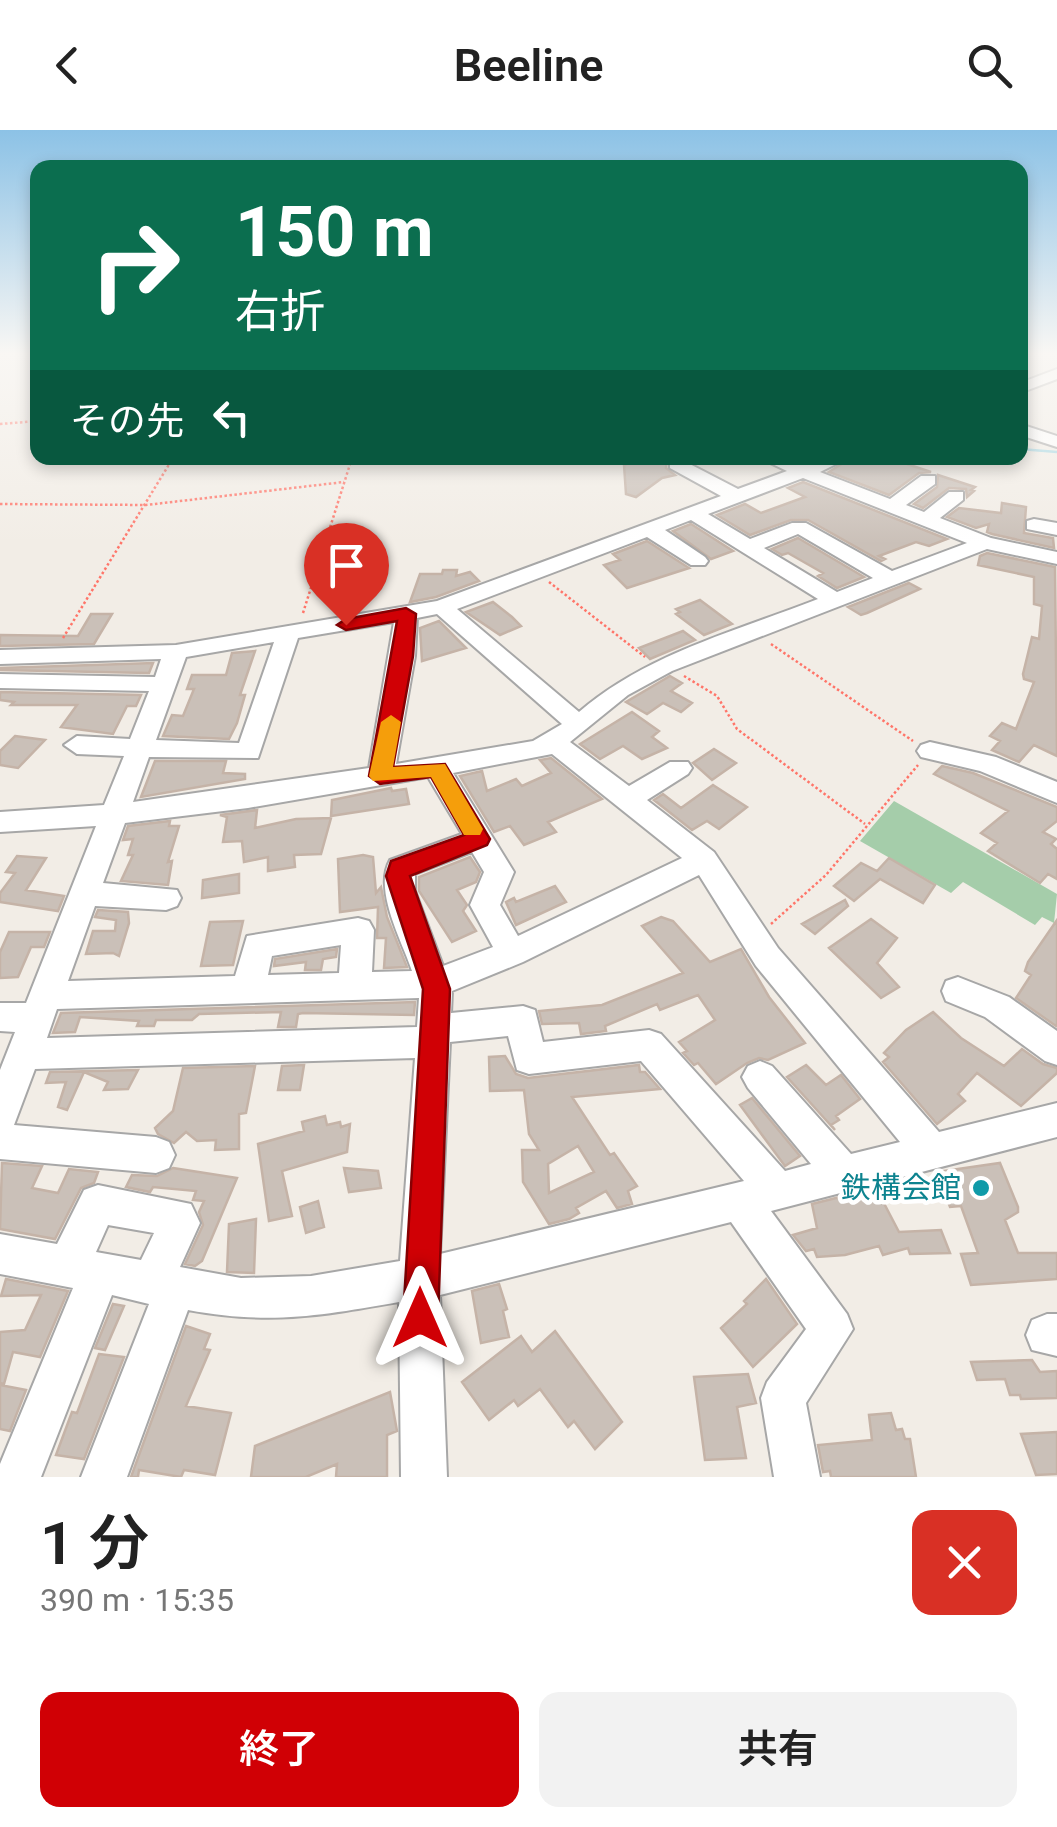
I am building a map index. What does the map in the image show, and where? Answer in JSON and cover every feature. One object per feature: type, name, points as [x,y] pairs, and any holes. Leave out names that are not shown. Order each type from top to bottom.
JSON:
[{"type":"street","points":[[1028,432],[1057,445]]},
{"type":"street","points":[[1028,446],[1057,445]]},
{"type":"street","points":[[678,465],[736,496]]},
{"type":"street","points":[[786,465],[869,489],[891,507],[986,542],[1057,558]]},
{"type":"street","points":[[2,665],[51,656],[176,652],[442,607],[820,465]]},
{"type":"street","points":[[891,507],[928,480]]},
{"type":"street","points":[[926,520],[956,496]]},
{"type":"street","points":[[692,512],[834,600]]},
{"type":"street","points":[[1034,526],[1057,529]]},
{"type":"street","points":[[748,547],[798,528],[888,578]]},
{"type":"street","points":[[648,529],[698,561]]},
{"type":"street","points":[[0,848],[8,822],[115,814],[513,756],[567,734],[619,690],[664,666],[986,542]]},
{"type":"street","points":[[442,607],[627,800],[704,860],[756,940],[931,1152]]},
{"type":"street","points":[[380,776],[400,671],[406,614]]},
{"type":"street","points":[[77,745],[249,752],[292,634]]},
{"type":"street","points":[[0,1116],[176,652]]},
{"type":"street","points":[[2,665],[27,684],[165,684]]},
{"type":"street","points":[[930,752],[987,762],[1057,793]]},
{"type":"street","points":[[627,800],[679,768]]},
{"type":"street","points":[[437,769],[499,872],[485,905],[512,953]]},
{"type":"street","points":[[424,1477],[420,1278],[434,984],[400,891],[400,868],[478,839]]},
{"type":"street","points":[[0,1018],[42,1006],[249,988],[434,984],[512,953],[704,860]]},
{"type":"street","points":[[86,894],[166,898]]},
{"type":"street","points":[[249,988],[258,944],[358,930],[354,984]]},
{"type":"street","points":[[958,991],[997,1007],[1057,1050]]},
{"type":"street","points":[[24,1054],[433,1035],[524,1020],[529,1059],[649,1045],[758,1196],[832,1329],[783,1398],[797,1477]]},
{"type":"street","points":[[760,1077],[844,1173]]},
{"type":"street","points":[[0,1254],[241,1299],[311,1297],[473,1268],[1057,1120]]},
{"type":"street","points":[[0,1141],[156,1154]]},
{"type":"street","points":[[18,1477],[83,1270],[98,1204],[177,1218],[180,1223],[104,1477]]},
{"type":"path","points":[[0,424],[30,422]]},
{"type":"path","points":[[51,656],[170,465]]},
{"type":"path","points":[[292,634],[350,465]]},
{"type":"path","points":[[0,504],[146,505],[344,482]]},
{"type":"path","points":[[536,572],[643,656],[713,692],[736,729],[867,826]]},
{"type":"path","points":[[753,632],[930,752],[826,876],[756,940]]},
{"type":"green space","points":[[894,801],[1057,894],[1054,923],[1042,917],[1035,925],[963,882],[951,893],[860,841]]},
{"type":"building","points":[[624,465],[666,465],[675,475],[662,478],[636,497],[626,494]]},
{"type":"building","points":[[840,465],[910,465],[931,472],[919,473],[889,495],[829,472]]},
{"type":"building","points":[[938,475],[975,487],[971,490],[974,491],[967,497],[966,489],[949,488],[923,508],[914,504],[937,487]]},
{"type":"building","points":[[803,482],[947,539],[929,546],[916,542],[879,556],[885,559],[881,561],[808,520],[791,520],[750,535],[717,515],[745,504],[761,513],[805,497],[788,488]]},
{"type":"building","points":[[1002,503],[1026,507],[1024,533],[1053,538],[1054,548],[992,534],[987,532],[989,524],[976,528],[947,517],[959,508],[1001,513]]},
{"type":"building","points":[[691,524],[733,551],[711,559],[673,531]]},
{"type":"building","points":[[798,538],[864,577],[837,588],[818,576],[823,573],[788,553],[782,555],[772,549]]},
{"type":"building","points":[[647,541],[689,568],[627,588],[604,565],[620,560],[613,554]]},
{"type":"building","points":[[987,553],[1055,567],[1057,756],[1034,745],[1019,762],[992,750],[1000,741],[990,736],[1002,723],[1016,729],[1034,682],[1024,679],[1023,674],[1032,637],[1039,639],[1042,606],[1034,604],[1034,577],[978,565],[980,556]]},
{"type":"building","points":[[443,570],[457,570],[456,576],[470,572],[479,581],[410,602],[420,574],[442,574]]},
{"type":"building","points":[[909,583],[920,589],[867,613],[861,615],[848,607]]},
{"type":"building","points":[[700,600],[732,624],[704,635],[676,614],[680,612],[676,609]]},
{"type":"building","points":[[493,602],[521,626],[500,635],[466,612]]},
{"type":"building","points":[[91,614],[112,614],[94,644],[0,646],[0,635],[78,636]]},
{"type":"building","points":[[439,621],[466,648],[422,661],[420,628]]},
{"type":"building","points":[[683,631],[695,640],[650,659],[639,648]]},
{"type":"building","points":[[255,651],[240,695],[245,695],[237,723],[229,739],[163,736],[172,715],[183,716],[194,689],[187,689],[192,675],[226,675],[232,653]]},
{"type":"building","points":[[153,663],[149,673],[0,670],[0,668]]},
{"type":"building","points":[[670,676],[682,683],[671,691],[692,703],[681,712],[663,703],[647,714],[626,702]]},
{"type":"building","points":[[0,692],[141,695],[136,706],[127,706],[113,734],[61,727],[77,705],[11,705],[14,702],[0,700]]},
{"type":"building","points":[[632,712],[659,731],[652,737],[667,748],[642,759],[623,746],[600,759],[580,744]]},
{"type":"building","points":[[15,736],[45,740],[18,768],[0,765],[0,751]]},
{"type":"building","points":[[714,749],[736,763],[712,780],[693,763]]},
{"type":"building","points":[[551,758],[602,799],[548,822],[556,832],[524,845],[510,826],[494,832],[460,776],[482,771],[487,791],[516,779],[522,786],[551,773],[540,760]]},
{"type":"building","points":[[155,761],[226,761],[223,773],[245,774],[245,779],[141,797]]},
{"type":"building","points":[[942,766],[973,773],[1057,807],[1057,821],[1043,832],[1056,839],[1051,844],[1057,849],[1057,879],[1048,874],[1040,883],[988,851],[997,843],[981,833],[1008,811],[934,774]]},
{"type":"building","points":[[713,785],[747,807],[719,829],[707,821],[692,830],[654,800],[663,794],[681,808]]},
{"type":"building","points":[[391,788],[406,789],[409,804],[331,816],[332,800]]},
{"type":"building","points":[[257,810],[255,828],[296,819],[331,818],[321,854],[294,855],[295,867],[268,871],[268,857],[244,862],[242,841],[223,842],[227,817],[220,815]]},
{"type":"building","points":[[170,821],[169,826],[179,826],[168,862],[172,861],[168,885],[121,881],[133,855],[128,855],[133,839],[123,840],[128,826]]},
{"type":"building","points":[[17,856],[46,858],[26,890],[64,896],[58,911],[0,902],[0,893],[15,873],[6,872]]},
{"type":"building","points":[[373,857],[376,893],[381,887],[387,917],[407,967],[384,968],[386,938],[377,938],[378,907],[340,912],[338,859]]},
{"type":"building","points":[[470,857],[480,872],[476,882],[457,890],[467,905],[463,911],[476,931],[452,942],[419,891],[419,877]]},
{"type":"building","points":[[889,858],[935,885],[923,903],[880,879],[854,901],[834,886],[861,863],[877,871]]},
{"type":"building","points":[[239,874],[239,893],[202,898],[203,880]]},
{"type":"building","points":[[555,886],[566,902],[516,925],[506,902],[514,898],[516,902]]},
{"type":"building","points":[[845,900],[848,906],[815,934],[802,924]]},
{"type":"building","points":[[98,910],[128,912],[129,923],[119,956],[86,954],[93,931],[115,931],[116,920],[95,917]]},
{"type":"building","points":[[661,917],[673,921],[710,962],[741,949],[769,997],[805,1043],[768,1060],[759,1058],[747,1063],[716,1084],[683,1053],[687,1051],[679,1042],[715,1020],[698,995],[660,1010],[657,1004],[605,1026],[606,1031],[581,1034],[579,1023],[542,1024],[539,1011],[602,1005],[683,973],[642,926]]},
{"type":"building","points":[[871,919],[897,938],[877,963],[899,987],[881,998],[829,948]]},
{"type":"building","points":[[1057,920],[1056,1026],[1016,998],[1031,975],[1025,971],[1028,962]]},
{"type":"building","points":[[243,921],[233,965],[201,966],[210,922]]},
{"type":"building","points":[[9,932],[50,932],[44,947],[31,947],[18,977],[0,978],[0,952]]},
{"type":"building","points":[[337,949],[336,957],[323,959],[321,970],[305,970],[306,962],[274,966],[275,959]]},
{"type":"building","points":[[415,1002],[414,1015],[303,1013],[298,1014],[296,1027],[278,1027],[281,1012],[199,1014],[192,1020],[156,1020],[154,1026],[137,1026],[139,1021],[80,1017],[75,1032],[53,1033],[61,1013]]},
{"type":"building","points":[[933,1012],[961,1038],[1004,1066],[1022,1049],[1043,1064],[1057,1068],[1057,1073],[1021,1106],[977,1073],[958,1094],[965,1101],[937,1124],[883,1062],[889,1057],[884,1053],[906,1030]]},
{"type":"building","points":[[505,1056],[516,1074],[528,1078],[639,1065],[640,1072],[645,1072],[660,1089],[572,1097],[610,1155],[614,1153],[637,1186],[628,1191],[632,1204],[617,1208],[606,1191],[576,1208],[579,1213],[569,1219],[549,1224],[523,1182],[522,1150],[539,1150],[529,1134],[524,1090],[490,1091],[489,1057]],"holes":[[[578,1146],[594,1172],[549,1193],[548,1164]]]},
{"type":"building","points":[[304,1065],[300,1090],[278,1090],[282,1066]]},
{"type":"building","points":[[806,1065],[826,1085],[841,1075],[860,1099],[836,1116],[839,1120],[831,1125],[835,1130],[787,1077]]},
{"type":"building","points":[[255,1066],[246,1113],[239,1114],[239,1149],[215,1150],[216,1140],[197,1141],[186,1132],[174,1143],[158,1134],[155,1128],[173,1111],[183,1068]]},
{"type":"building","points":[[138,1070],[128,1089],[104,1090],[108,1082],[84,1072],[67,1110],[58,1107],[66,1082],[46,1083],[50,1072]]},
{"type":"building","points":[[752,1098],[800,1156],[785,1166],[740,1105]]},
{"type":"building","points":[[325,1116],[327,1125],[350,1124],[347,1152],[282,1171],[292,1216],[269,1221],[258,1144],[304,1131],[302,1122]]},
{"type":"building","points":[[2,1163],[42,1166],[32,1188],[58,1193],[69,1169],[98,1172],[94,1183],[81,1188],[55,1239],[0,1229]]},
{"type":"building","points":[[1000,1163],[1018,1207],[1018,1212],[1005,1220],[1018,1253],[1057,1253],[1057,1279],[971,1285],[961,1254],[978,1253],[961,1206],[950,1207],[937,1172]]},
{"type":"building","points":[[173,1168],[237,1178],[202,1261],[195,1266],[185,1264],[203,1225],[199,1212],[204,1201],[193,1200],[196,1191],[153,1187],[150,1192],[126,1187],[132,1175],[157,1176]]},
{"type":"building","points":[[344,1168],[378,1171],[381,1188],[349,1192]]},
{"type":"building","points":[[876,1188],[899,1232],[941,1230],[950,1253],[910,1254],[908,1248],[883,1255],[879,1246],[817,1257],[814,1249],[806,1251],[793,1235],[817,1228],[812,1204]]},
{"type":"building","points":[[318,1201],[324,1227],[306,1233],[300,1207]]},
{"type":"building","points":[[256,1219],[254,1273],[227,1272],[229,1224]]},
{"type":"building","points":[[6,1279],[68,1291],[40,1357],[13,1352],[4,1384],[0,1383],[0,1332],[25,1330],[41,1295],[1,1296]]},
{"type":"building","points":[[766,1279],[797,1324],[753,1367],[721,1328]]},
{"type":"building","points":[[499,1284],[507,1309],[503,1311],[509,1337],[481,1343],[472,1291]]},
{"type":"building","points":[[113,1304],[124,1306],[105,1350],[95,1348]]},
{"type":"building","points":[[186,1326],[210,1334],[204,1349],[210,1350],[186,1406],[231,1413],[215,1475],[184,1470],[181,1477],[139,1470],[138,1477],[131,1477]]},
{"type":"building","points":[[555,1331],[622,1422],[595,1449],[574,1421],[568,1427],[540,1389],[518,1406],[514,1400],[489,1420],[462,1382],[521,1336],[532,1352]]},
{"type":"building","points":[[99,1354],[124,1357],[84,1459],[56,1455],[72,1412],[77,1413]]},
{"type":"building","points":[[1032,1360],[1040,1372],[1057,1371],[1057,1398],[1021,1399],[1020,1395],[1010,1395],[1005,1379],[977,1380],[971,1362]]},
{"type":"building","points":[[748,1374],[756,1403],[737,1407],[746,1458],[705,1460],[694,1377]]},
{"type":"building","points":[[0,1385],[26,1390],[10,1431],[0,1429]]},
{"type":"building","points":[[390,1392],[397,1431],[387,1435],[387,1477],[336,1477],[337,1464],[306,1477],[251,1477],[255,1446]]},
{"type":"building","points":[[891,1413],[896,1430],[902,1429],[905,1439],[910,1439],[916,1477],[831,1477],[830,1471],[823,1472],[818,1445],[872,1440],[869,1415]]},
{"type":"building","points":[[1057,1432],[1057,1474],[1036,1475],[1021,1434]]},
{"type":"waterway","points":[[1028,450],[1057,452]]},
{"type":"slow traffic","points":[[391,722],[380,776],[437,769],[472,829]]},
{"type":"place","name":"鉄構会館","points":[[981,1188]]},
{"type":"route","points":[[346,625],[406,614],[403,656],[380,776],[437,769],[478,839],[400,868],[398,876],[436,989],[420,1318]]}]
